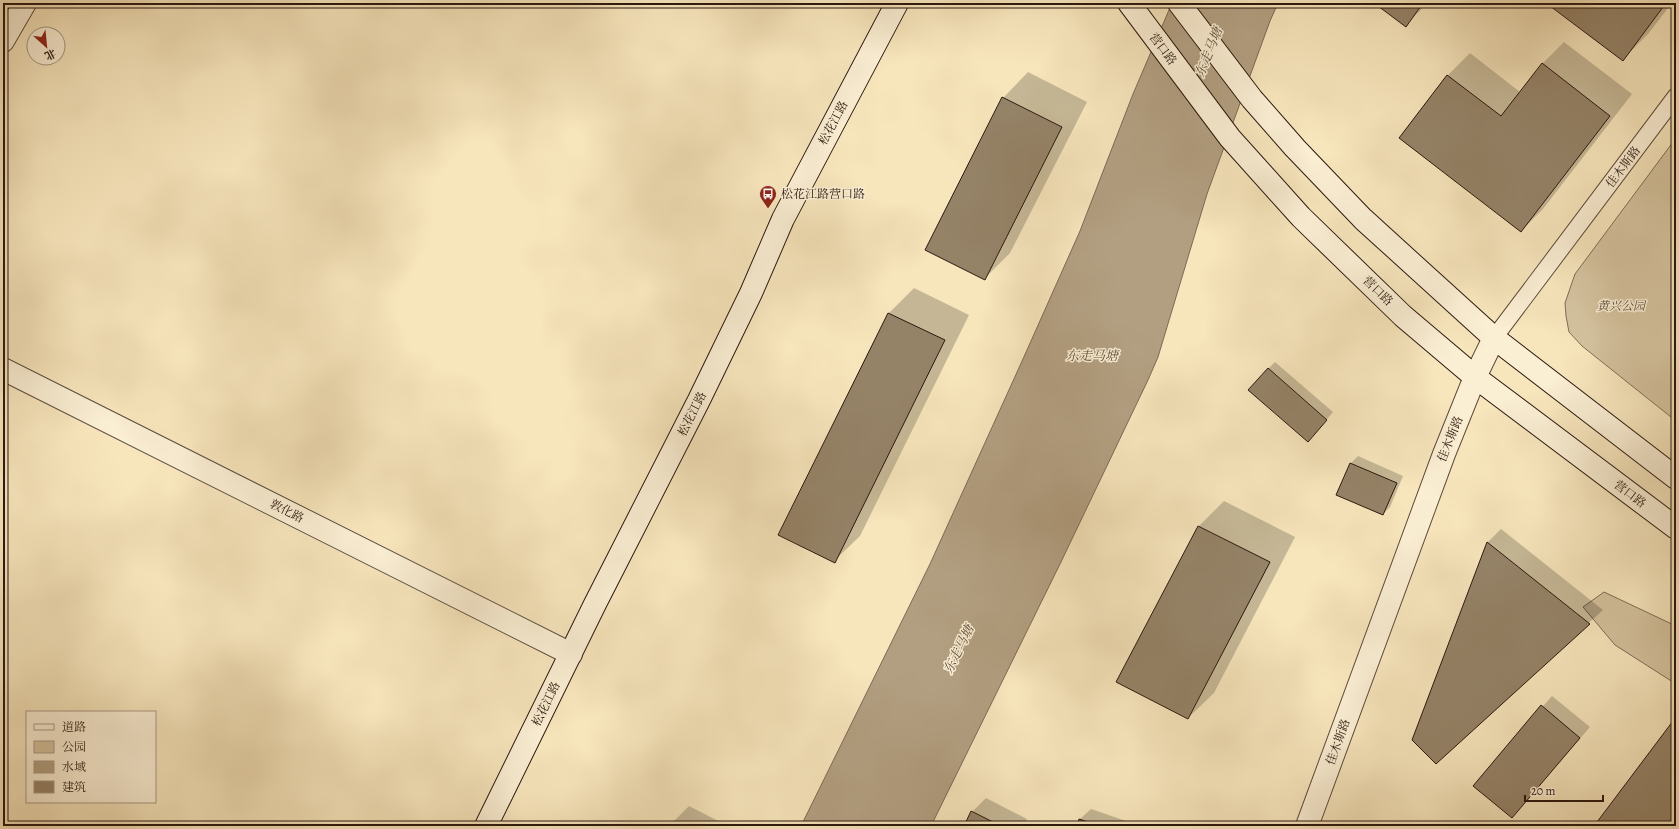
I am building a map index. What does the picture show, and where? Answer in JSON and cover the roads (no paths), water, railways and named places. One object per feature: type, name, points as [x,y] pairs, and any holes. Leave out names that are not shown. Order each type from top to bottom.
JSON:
[{"type":"main road","points":[[3,41],[25,3]]},
{"type":"main road","name":"松花江路","points":[[486,826],[570,654],[730,336],[751,293],[783,219],[897,3]]},
{"type":"main road","name":"营口路","points":[[1129,3],[1230,138],[1307,223],[1403,316],[1475,377],[1676,528]]},
{"type":"main road","points":[[1179,3],[1252,99],[1295,148],[1363,219],[1494,338],[1676,478]]},
{"type":"main road","name":"佳木斯路","points":[[1307,826],[1440,462],[1475,377],[1494,338]]},
{"type":"main road","name":"敦化路","points":[[3,368],[570,654]]},
{"type":"lane","name":"佳木斯路","points":[[1494,338],[1676,96]]},
{"type":"water","name":"东走马塘","points":[[1172,3],[1278,3],[1270,21],[1207,194],[1158,357],[1148,380],[1060,564],[931,826],[801,826],[930,564],[1023,359],[1080,231],[1133,94]]},
{"type":"place","name":"松花江路营口路","points":[[768,209]]},
{"type":"park label","name":"黄兴公园","points":[[1621,306]]}]
